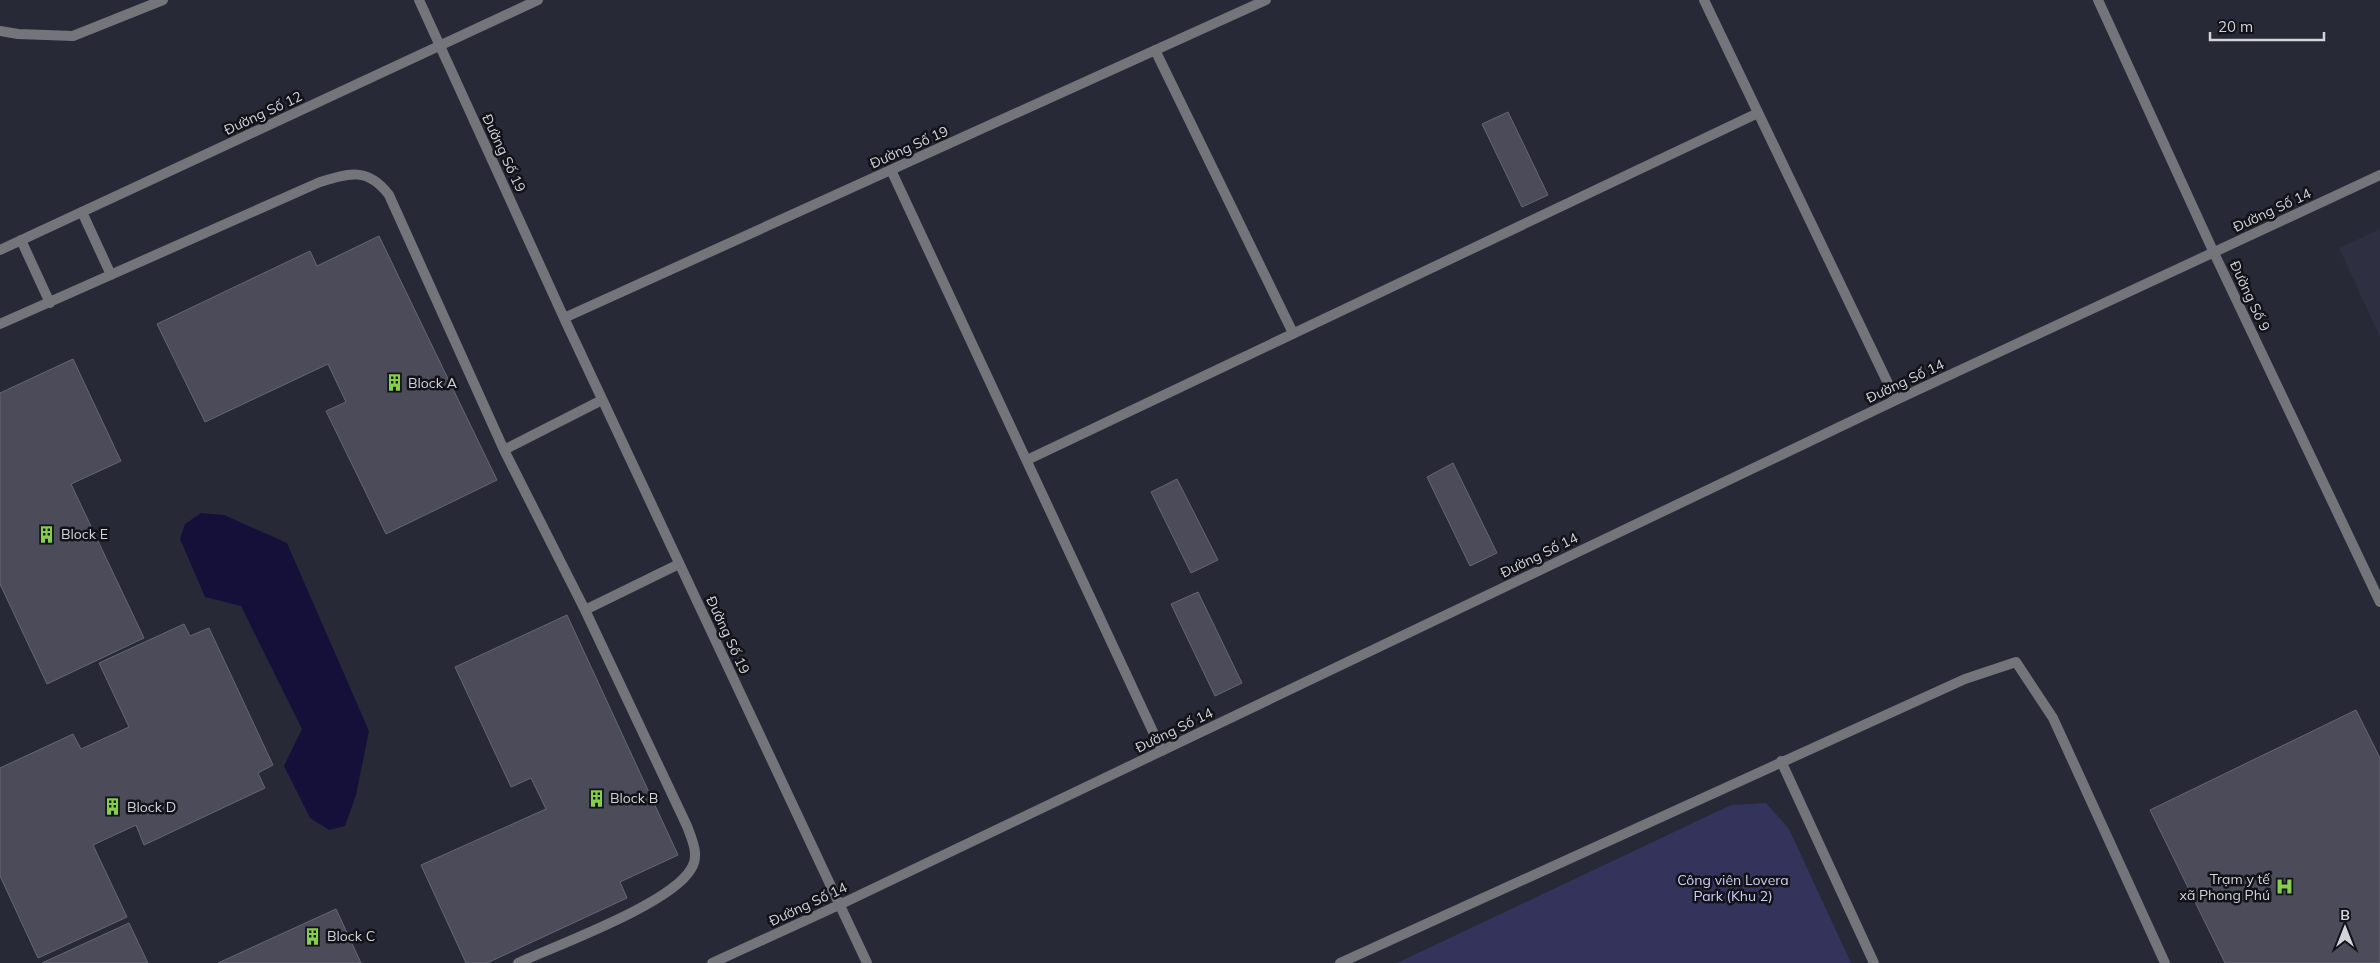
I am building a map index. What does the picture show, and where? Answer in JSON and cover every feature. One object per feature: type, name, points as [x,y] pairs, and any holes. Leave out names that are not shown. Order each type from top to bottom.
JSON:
[{"type":"street","points":[[0,31],[18,34],[73,36],[163,0]]},
{"type":"street","name":"Đường Số 19","points":[[419,0],[602,400],[867,963]]},
{"type":"street","name":"Đường Số 12","points":[[0,250],[538,0]]},
{"type":"street","name":"Đường Số 19","points":[[564,318],[1266,0]]},
{"type":"street","points":[[1704,0],[1896,400]]},
{"type":"street","name":"Đường Số 9","points":[[2098,0],[2214,253],[2380,602]]},
{"type":"street","points":[[1155,50],[1293,333]]},
{"type":"street","points":[[1027,460],[1758,113]]},
{"type":"street","points":[[891,170],[1162,750]]},
{"type":"street","points":[[0,324],[320,182],[344,174],[358,174],[374,179],[389,195],[504,450],[586,610],[686,826],[695,850],[692,869],[664,896],[518,963]]},
{"type":"street","name":"Đường Số 14","points":[[712,963],[1896,400],[2380,175]]},
{"type":"street","points":[[82,212],[111,275]]},
{"type":"street","points":[[21,240],[50,303]]},
{"type":"street","points":[[504,450],[602,400]]},
{"type":"street","points":[[586,610],[679,564]]},
{"type":"street","points":[[1340,963],[1965,679],[2016,662],[2053,718],[2165,963]]},
{"type":"street","points":[[1781,761],[1874,963]]},
{"type":"shaded area","points":[[2380,229],[2380,337],[2339,248]]},
{"type":"shaded area","points":[[201,513],[224,515],[287,543],[369,731],[356,795],[345,826],[329,830],[310,818],[284,766],[302,729],[241,606],[205,597],[180,539],[185,524]]},
{"type":"green space","name":"Công viên Lovera Park (Khu 2)","points":[[1766,803],[1789,829],[1851,963],[1397,963],[1731,805]]},
{"type":"building","points":[[1508,112],[1548,195],[1522,207],[1482,124]]},
{"type":"building","name":"Block A","points":[[379,236],[497,480],[386,534],[326,411],[346,402],[328,364],[205,422],[157,324],[310,251],[317,266]]},
{"type":"building","name":"Block E","points":[[73,359],[121,461],[71,484],[144,638],[47,684],[0,584],[0,393]]},
{"type":"building","points":[[1453,463],[1497,553],[1470,566],[1427,477]]},
{"type":"building","points":[[1177,479],[1218,560],[1191,573],[1151,492]]},
{"type":"building","points":[[1198,592],[1242,683],[1215,696],[1171,604]]},
{"type":"building","name":"Block B","points":[[567,615],[678,855],[620,882],[627,898],[487,963],[466,963],[421,865],[546,809],[531,778],[511,787],[455,667]]},
{"type":"building","name":"Block D","points":[[184,624],[190,636],[209,628],[273,765],[258,773],[265,788],[144,845],[136,825],[93,845],[127,917],[38,958],[0,876],[0,768],[73,734],[81,749],[129,727],[99,663]]},
{"type":"building","name":"Trạm y tế xã Phong Phú","points":[[2356,710],[2380,758],[2380,963],[2225,963],[2150,810]]},
{"type":"building","name":"Block C","points":[[336,909],[361,963],[218,963]]},
{"type":"building","points":[[129,923],[148,963],[42,963]]},
{"type":"place","name":"Block A","points":[[394,383]]},
{"type":"place","name":"Block E","points":[[47,534]]},
{"type":"place","name":"Block B","points":[[596,798]]},
{"type":"place","name":"Block D","points":[[113,807]]},
{"type":"place","name":"Trạm y tế xã Phong Phú","points":[[2284,887]]},
{"type":"place","name":"Block C","points":[[313,936]]}]
